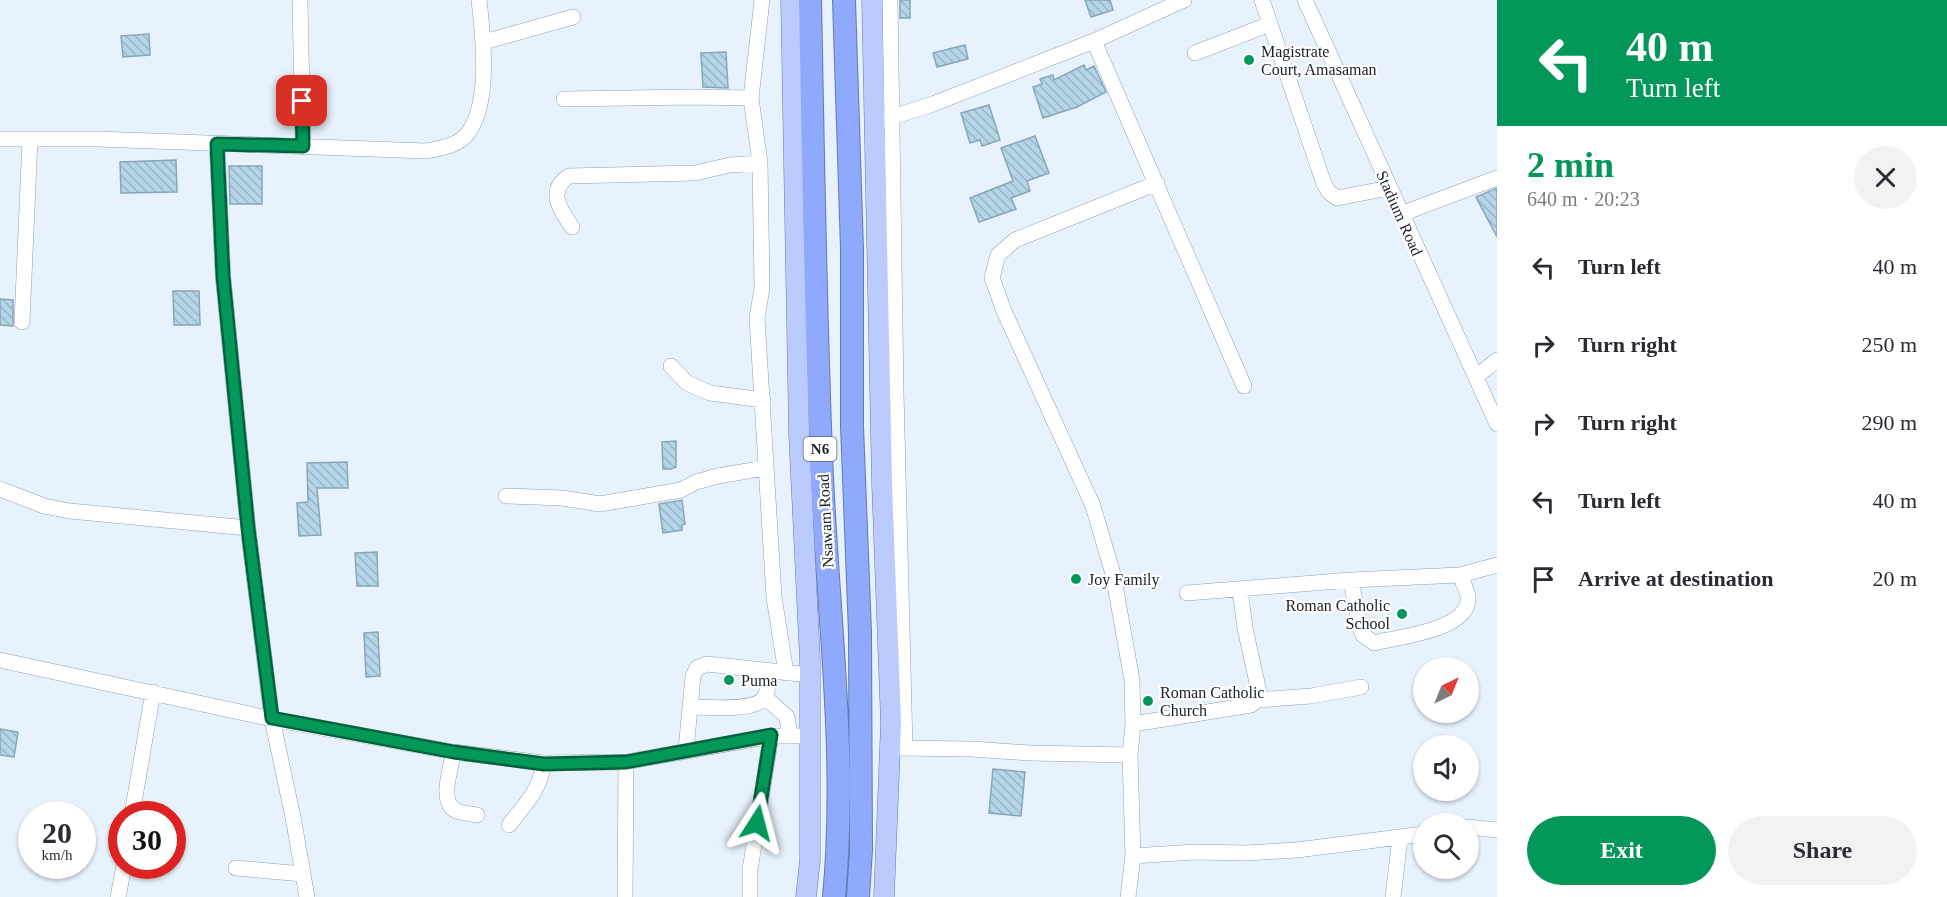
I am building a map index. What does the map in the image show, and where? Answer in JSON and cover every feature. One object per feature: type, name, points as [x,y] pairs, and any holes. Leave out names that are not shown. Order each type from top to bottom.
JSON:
[{"type":"highway","name":"Nsawam Road","points":[[810,0],[820,454],[835,694],[838,787],[838,855],[834,897]]},
{"type":"highway","name":"Nsawam Road","points":[[844,0],[852,249],[852,426],[860,633],[861,850],[858,897]]},
{"type":"main road","points":[[791,0],[799,434],[810,675],[810,860],[806,897]]},
{"type":"main road","points":[[872,0],[883,120],[882,484],[891,723],[898,748],[884,897]]},
{"type":"street","points":[[300,0],[303,146]]},
{"type":"street","points":[[0,139],[97,139],[426,151],[449,147],[467,134],[477,113],[483,81],[484,42],[479,0]]},
{"type":"street","points":[[762,0],[751,98],[760,162],[762,288],[757,318],[774,597],[786,672]]},
{"type":"street","points":[[890,0],[883,120],[933,104],[1094,41],[1184,0]]},
{"type":"street","points":[[1262,0],[1324,184],[1329,192],[1337,198],[1389,188]]},
{"type":"street","name":"Stadium Road","points":[[1305,0],[1497,424]]},
{"type":"street","points":[[484,42],[573,17]]},
{"type":"street","points":[[1195,53],[1270,24]]},
{"type":"street","points":[[1094,41],[1244,386]]},
{"type":"street","points":[[564,99],[751,98]]},
{"type":"street","points":[[22,322],[30,140]]},
{"type":"street","points":[[217,144],[223,276],[248,528],[272,718],[307,897]]},
{"type":"street","points":[[572,227],[558,205],[557,196],[564,180],[569,176],[695,173],[730,165],[760,162]]},
{"type":"street","points":[[1401,214],[1497,178]]},
{"type":"street","points":[[1128,897],[1133,856],[1130,755],[1133,724],[1132,680],[1113,574],[1093,506],[1004,311],[993,278],[998,255],[1015,240],[1157,183]]},
{"type":"street","points":[[1476,377],[1497,360]]},
{"type":"street","points":[[671,366],[687,383],[710,393],[763,400]]},
{"type":"street","points":[[506,496],[562,498],[600,504],[665,494],[718,476],[765,468]]},
{"type":"street","points":[[0,489],[44,506],[70,511],[248,528]]},
{"type":"street","points":[[1187,593],[1351,580],[1460,575],[1497,565]]},
{"type":"street","points":[[1351,580],[1360,628],[1363,634],[1374,643],[1445,626],[1458,619],[1466,609],[1468,598],[1460,575]]},
{"type":"street","points":[[1240,589],[1245,628],[1259,692],[1257,700]]},
{"type":"street","points":[[0,660],[272,718],[454,752],[544,764],[626,762],[771,735],[810,736]]},
{"type":"street","points":[[686,750],[693,676],[697,668],[707,664],[810,675]]},
{"type":"street","points":[[690,707],[750,706],[760,702],[765,697],[768,686],[768,671]]},
{"type":"street","points":[[1133,724],[1251,705],[1257,700],[1311,696],[1361,687]]},
{"type":"street","points":[[134,801],[153,692]]},
{"type":"street","points":[[765,697],[787,717],[790,735]]},
{"type":"street","points":[[750,897],[750,870],[771,735]]},
{"type":"street","points":[[898,748],[1130,755]]},
{"type":"street","points":[[454,752],[447,789],[448,800],[456,811],[477,815]]},
{"type":"street","points":[[625,897],[626,762]]},
{"type":"street","points":[[509,825],[537,790],[544,764]]},
{"type":"street","points":[[1479,828],[1497,830]]},
{"type":"street","points":[[1133,856],[1194,852],[1246,853],[1413,836]]},
{"type":"street","points":[[1393,897],[1400,838]]},
{"type":"street","points":[[236,868],[303,874]]},
{"type":"street","points":[[118,897],[121,879]]},
{"type":"building","points":[[900,0],[910,0],[910,18],[900,18]]},
{"type":"building","points":[[1085,0],[1110,0],[1113,10],[1091,17]]},
{"type":"building","points":[[149,34],[150,55],[123,57],[121,36]]},
{"type":"building","points":[[965,45],[968,59],[937,67],[933,53]]},
{"type":"building","points":[[726,52],[728,88],[703,87],[701,53]]},
{"type":"building","points":[[1084,65],[1086,70],[1094,66],[1106,92],[1077,107],[1043,118],[1033,87],[1042,84],[1040,79],[1053,75],[1054,80]]},
{"type":"building","points":[[989,105],[1000,140],[982,146],[980,140],[970,143],[961,113]]},
{"type":"building","points":[[1035,136],[1049,173],[1027,181],[1030,191],[1011,198],[1016,209],[979,222],[970,198],[1013,181],[1001,148]]},
{"type":"building","points":[[176,160],[177,192],[121,193],[120,162]]},
{"type":"building","points":[[229,166],[262,166],[262,204],[230,204]]},
{"type":"building","points":[[1497,188],[1497,237],[1476,197]]},
{"type":"building","points":[[173,291],[199,291],[200,325],[174,325]]},
{"type":"building","points":[[0,299],[13,300],[13,326],[0,325]]},
{"type":"building","points":[[676,441],[676,467],[663,469],[662,442]]},
{"type":"building","points":[[347,462],[348,488],[317,488],[321,535],[299,536],[297,503],[308,502],[307,463]]},
{"type":"building","points":[[682,500],[685,524],[682,525],[682,530],[663,533],[659,504]]},
{"type":"building","points":[[377,552],[378,586],[357,586],[355,553]]},
{"type":"building","points":[[378,632],[380,676],[366,677],[364,633]]},
{"type":"building","points":[[0,729],[18,732],[14,757],[0,755]]},
{"type":"building","points":[[993,769],[1025,772],[1021,816],[989,813]]},
{"type":"place","name":"Magistrate Court, Amasaman","points":[[1249,60]]},
{"type":"place","name":"Joy Family","points":[[1076,579]]},
{"type":"place","name":"Roman Catholic School","points":[[1402,614]]},
{"type":"place","name":"Puma","points":[[729,680]]},
{"type":"place","name":"Roman Catholic Church","points":[[1148,701]]},
{"type":"route","points":[[302,101],[303,146],[217,144],[223,276],[248,528],[272,718],[454,752],[544,764],[626,762],[771,735],[757,823]]}]
